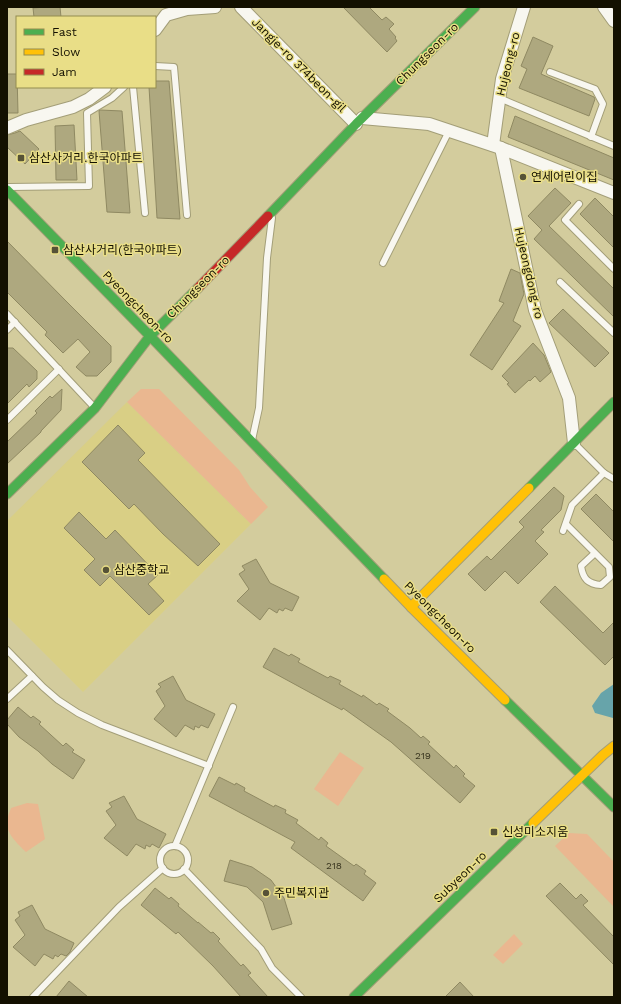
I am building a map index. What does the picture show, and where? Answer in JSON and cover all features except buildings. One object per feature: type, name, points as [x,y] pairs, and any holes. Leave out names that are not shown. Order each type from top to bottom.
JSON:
[{"type":"main road","name":"Chungseon-ro","points":[[7,494],[95,408],[150,336],[359,121],[475,7]]},
{"type":"main road","name":"Pyeongcheon-ro","points":[[7,190],[411,607],[614,807]]},
{"type":"main road","points":[[411,607],[614,402]]},
{"type":"main road","name":"Subyeon-ro","points":[[354,997],[582,775],[614,746]]},
{"type":"street","points":[[156,29],[166,15],[187,9],[215,7]]},
{"type":"street","name":"Jangje-ro 374beon-gil","points":[[241,7],[359,121]]},
{"type":"street","name":"Hujeong-ro","points":[[497,146],[499,98],[502,79],[524,7]]},
{"type":"street","points":[[604,7],[614,21]]},
{"type":"street","points":[[7,128],[26,120],[73,107],[89,100],[104,88]]},
{"type":"street","points":[[359,121],[429,124],[497,146],[614,193]]},
{"type":"street","name":"Hujeongdong-ro","points":[[497,146],[535,310],[569,398],[574,443]]},
{"type":"lane","points":[[156,66],[174,67],[187,214]]},
{"type":"lane","points":[[550,72],[595,89],[603,104],[591,137]]},
{"type":"lane","points":[[7,187],[89,186],[87,113],[112,98],[123,88]]},
{"type":"lane","points":[[134,88],[145,212]]},
{"type":"lane","points":[[499,98],[614,146]]},
{"type":"lane","points":[[383,263],[449,131]]},
{"type":"lane","points":[[579,204],[565,220],[614,269]]},
{"type":"lane","points":[[252,442],[259,408],[267,258],[273,210]]},
{"type":"lane","points":[[560,282],[614,333]]},
{"type":"lane","points":[[7,314],[95,408]]},
{"type":"lane","points":[[7,330],[15,322]]},
{"type":"lane","points":[[7,420],[59,369]]},
{"type":"lane","points":[[574,443],[604,474],[614,479]]},
{"type":"lane","points":[[563,531],[572,505],[604,474]]},
{"type":"lane","points":[[566,524],[595,553],[609,567],[610,577],[601,585],[592,584],[582,575],[581,566],[595,553]]},
{"type":"lane","points":[[7,650],[43,687],[58,700],[78,713],[102,725],[209,766]]},
{"type":"lane","points":[[7,699],[32,676]]},
{"type":"lane","points":[[175,846],[233,707]]},
{"type":"lane","points":[[175,846],[184,851],[187,862],[184,869],[177,874],[172,874],[168,873],[163,868],[160,857],[162,852],[175,846]]},
{"type":"lane","points":[[33,997],[119,907],[163,868]]},
{"type":"lane","points":[[184,869],[261,949],[272,968],[301,997]]},
{"type":"shaded area","points":[[141,389],[159,389],[239,470],[250,487],[268,507],[251,524],[127,402]]},
{"type":"shaded area","name":"삼산중학교","points":[[127,402],[251,524],[83,692],[7,616],[7,521]]},
{"type":"shaded area","points":[[340,752],[364,768],[338,806],[314,789]]},
{"type":"shaded area","points":[[27,803],[38,804],[45,839],[26,852],[10,834],[7,826],[7,818],[11,808]]},
{"type":"shaded area","points":[[569,833],[587,834],[614,862],[614,907],[555,846]]},
{"type":"shaded area","points":[[514,934],[523,944],[503,964],[493,955]]},
{"type":"water","points":[[614,684],[614,717],[595,713],[592,706],[601,693]]},
{"type":"traffic: fast","points":[[268,216],[356,124],[475,7]]},
{"type":"traffic: fast","points":[[7,190],[384,579]]},
{"type":"traffic: fast","points":[[7,494],[95,408],[150,336],[198,288]]},
{"type":"traffic: fast","points":[[529,488],[614,402]]},
{"type":"traffic: fast","points":[[505,700],[614,807]]},
{"type":"traffic: fast","points":[[354,997],[533,823]]},
{"type":"traffic: slow","points":[[411,607],[529,488]]},
{"type":"traffic: slow","points":[[384,579],[505,700]]},
{"type":"traffic: slow","points":[[533,823],[614,746]]},
{"type":"traffic: jam","points":[[198,288],[268,216]]},
{"type":"place","name":"삼산사거리.한국아파트","points":[[21,158]]},
{"type":"place","name":"연세어린이집","points":[[523,177]]},
{"type":"place","name":"삼산사거리(한국아파트)","points":[[55,250]]},
{"type":"place","name":"삼산중학교","points":[[106,570]]},
{"type":"place","name":"신성미소지움","points":[[494,832]]},
{"type":"place","name":"주민복지관","points":[[266,893]]}]
